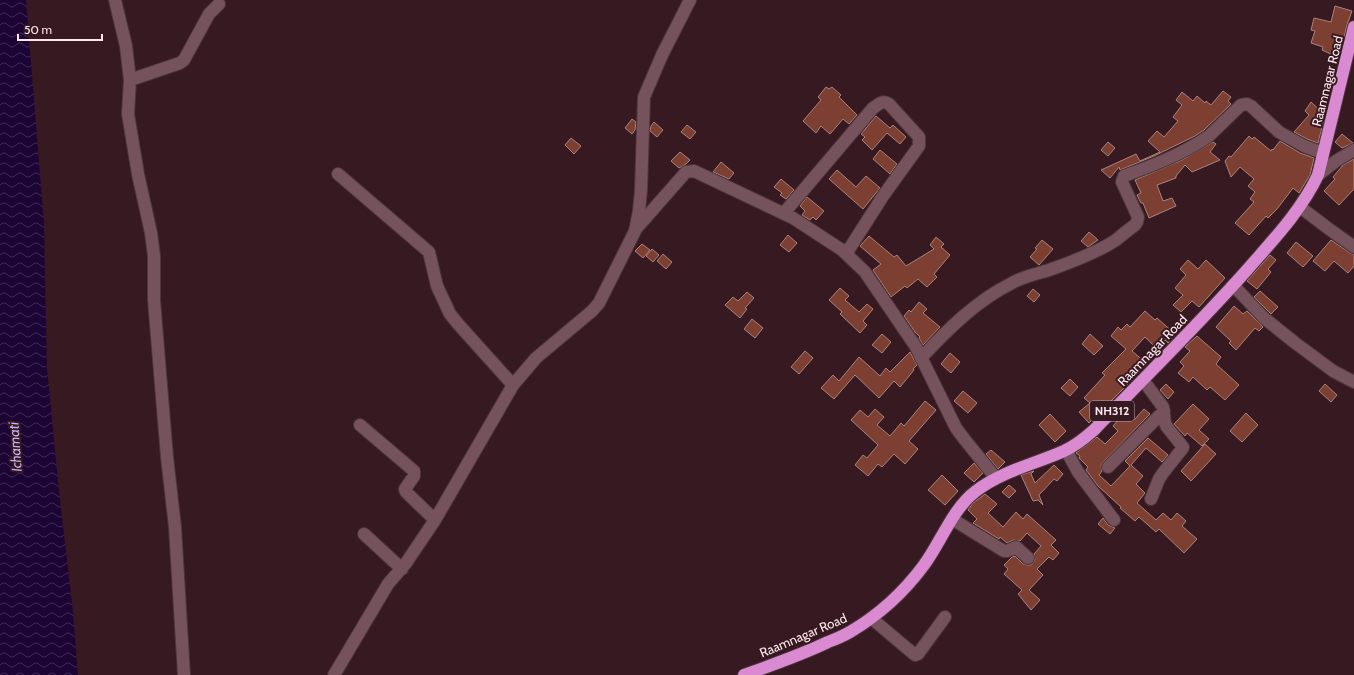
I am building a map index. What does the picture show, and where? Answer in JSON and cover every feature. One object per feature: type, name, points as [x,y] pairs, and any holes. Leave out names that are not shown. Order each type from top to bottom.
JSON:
[{"type":"highway","name":"Raamnagar Road","points":[[744,675],[793,658],[850,632],[890,603],[907,586],[923,566],[936,548],[952,519],[975,491],[996,478],[1066,450],[1081,441],[1094,430],[1143,380],[1233,285],[1300,207],[1310,192],[1318,175],[1354,27]]},
{"type":"street","points":[[115,0],[126,46],[130,80],[128,114],[154,256],[154,300],[167,456],[175,527],[184,675]]},
{"type":"street","points":[[635,231],[641,190],[644,97],[662,55],[690,0]]},
{"type":"street","points":[[130,80],[180,63],[184,60],[209,14],[219,4]]},
{"type":"street","points":[[784,213],[873,108],[880,102],[889,104],[920,137],[919,146],[883,196],[846,254]]},
{"type":"street","points":[[921,358],[950,327],[984,300],[1028,275],[1049,270],[1086,256],[1115,240],[1135,225],[1138,217],[1122,182],[1124,176],[1176,156],[1204,140],[1241,105],[1247,104],[1251,106],[1279,132],[1304,146],[1323,153]]},
{"type":"street","points":[[1318,175],[1336,161],[1354,150]]},
{"type":"street","points":[[334,675],[388,584],[402,569],[435,520],[513,385],[536,358],[592,311],[599,303],[635,231],[686,172],[694,171],[793,218],[846,254],[865,272],[878,288],[916,347],[956,428],[996,478]]},
{"type":"street","points":[[338,174],[429,252],[437,286],[450,314],[513,385]]},
{"type":"street","points":[[1300,207],[1329,230],[1354,247]]},
{"type":"street","points":[[1233,285],[1264,318],[1333,371],[1354,382]]},
{"type":"street","points":[[1143,380],[1161,404],[1164,411],[1165,425],[1183,448],[1159,479],[1151,499]]},
{"type":"street","points":[[1108,467],[1164,411]]},
{"type":"street","points":[[360,425],[414,471],[414,476],[405,489],[406,492],[435,520]]},
{"type":"street","points":[[1066,450],[1078,472],[1114,520]]},
{"type":"street","points":[[952,519],[1004,551],[1016,547],[1028,558]]},
{"type":"street","points":[[364,534],[402,569]]},
{"type":"street","points":[[870,618],[915,655],[918,654],[945,617]]},
{"type":"water","name":"Ichamati","points":[[0,0],[26,0],[44,224],[47,368],[73,612],[78,675],[0,675]]},
{"type":"building","points":[[1335,6],[1352,11],[1339,58],[1322,50],[1323,47],[1311,43],[1315,31],[1311,30],[1314,18],[1331,22]]},
{"type":"building","points":[[826,87],[829,89],[832,87],[841,95],[839,97],[857,115],[849,124],[843,119],[830,134],[821,126],[816,133],[803,121],[821,100],[818,97]]},
{"type":"building","points":[[1223,91],[1231,97],[1228,101],[1231,104],[1204,130],[1195,136],[1154,156],[1120,170],[1119,167],[1110,178],[1101,170],[1136,154],[1140,161],[1160,152],[1148,141],[1157,131],[1164,137],[1178,121],[1173,117],[1182,105],[1176,100],[1182,92],[1193,101],[1197,96],[1205,103],[1206,101],[1211,105]]},
{"type":"building","points":[[1311,102],[1325,115],[1318,143],[1294,132],[1309,115],[1305,111]]},
{"type":"building","points":[[876,116],[890,128],[893,125],[906,137],[900,144],[887,133],[872,150],[862,140],[865,137],[861,134]]},
{"type":"building","points":[[632,119],[636,122],[635,130],[632,134],[625,128]]},
{"type":"building","points":[[654,122],[663,130],[657,137],[650,131]]},
{"type":"building","points":[[687,125],[696,132],[690,139],[681,132]]},
{"type":"building","points":[[1342,134],[1353,143],[1342,148],[1335,142]]},
{"type":"building","points":[[1249,136],[1252,139],[1254,137],[1271,151],[1280,141],[1300,153],[1314,158],[1310,175],[1299,193],[1293,188],[1277,209],[1268,218],[1266,216],[1249,235],[1235,223],[1254,202],[1250,199],[1255,192],[1248,186],[1254,179],[1240,167],[1231,177],[1225,161],[1229,156],[1231,157]]},
{"type":"building","points":[[571,138],[581,146],[574,154],[565,145]]},
{"type":"building","points":[[1108,142],[1115,148],[1108,156],[1101,150]]},
{"type":"building","points":[[1213,142],[1216,144],[1210,152],[1220,160],[1192,172],[1185,165],[1176,178],[1157,185],[1163,201],[1172,198],[1176,206],[1149,218],[1143,203],[1141,203],[1137,195],[1141,193],[1135,180],[1182,160]]},
{"type":"building","points":[[880,150],[897,164],[890,174],[873,159]]},
{"type":"building","points":[[680,152],[690,160],[679,168],[671,161]]},
{"type":"building","points":[[1354,159],[1354,189],[1339,205],[1324,191],[1335,179],[1333,177],[1343,165]]},
{"type":"building","points":[[721,162],[734,173],[729,179],[713,172]]},
{"type":"building","points":[[837,170],[856,187],[866,176],[880,188],[863,209],[829,179]]},
{"type":"building","points":[[781,179],[794,190],[786,199],[780,195],[782,193],[774,187]]},
{"type":"building","points":[[807,197],[824,211],[816,220],[813,217],[810,220],[802,215],[805,211],[800,206]]},
{"type":"building","points":[[1089,232],[1098,240],[1088,247],[1081,241]]},
{"type":"building","points":[[788,235],[797,243],[789,252],[780,245]]},
{"type":"building","points":[[869,236],[894,257],[897,255],[906,266],[934,249],[930,245],[936,237],[944,244],[941,247],[950,255],[934,274],[937,277],[927,287],[918,279],[907,288],[905,286],[891,297],[873,270],[881,264],[860,246]]},
{"type":"building","points":[[1042,240],[1053,249],[1039,265],[1030,257]]},
{"type":"building","points":[[1331,240],[1350,253],[1354,254],[1354,266],[1348,273],[1334,261],[1325,271],[1313,261]]},
{"type":"building","points":[[1296,242],[1313,256],[1303,267],[1287,253]]},
{"type":"building","points":[[642,244],[650,250],[643,258],[635,251]]},
{"type":"building","points":[[652,249],[659,255],[653,262],[646,256]]},
{"type":"building","points":[[663,254],[672,262],[666,269],[657,261]]},
{"type":"building","points":[[1270,255],[1276,260],[1268,269],[1271,272],[1257,289],[1247,281]]},
{"type":"building","points":[[1188,260],[1198,269],[1206,260],[1225,278],[1199,307],[1192,301],[1181,312],[1173,305],[1183,295],[1175,288],[1186,275],[1180,269]]},
{"type":"building","points":[[840,288],[849,296],[845,300],[859,312],[867,304],[873,309],[863,321],[867,325],[860,333],[840,314],[842,312],[829,300]]},
{"type":"building","points":[[1033,289],[1040,295],[1034,302],[1027,296]]},
{"type":"building","points":[[1260,291],[1278,307],[1271,314],[1254,297]]},
{"type":"building","points":[[747,292],[754,298],[745,308],[747,309],[740,318],[725,305],[733,297],[738,301]]},
{"type":"building","points":[[919,302],[927,309],[923,313],[940,327],[923,345],[919,338],[920,337],[904,316],[909,310],[911,312]]},
{"type":"building","points":[[1234,306],[1243,314],[1247,311],[1263,327],[1259,331],[1255,328],[1236,350],[1229,343],[1231,341],[1216,327]]},
{"type":"building","points":[[1145,311],[1155,320],[1157,318],[1175,334],[1168,343],[1165,340],[1157,349],[1145,337],[1132,351],[1146,363],[1129,383],[1089,423],[1079,412],[1090,403],[1084,398],[1105,375],[1102,373],[1126,349],[1111,336],[1118,327],[1121,330],[1127,324],[1130,327]]},
{"type":"building","points":[[752,319],[763,328],[755,338],[744,329]]},
{"type":"building","points":[[882,334],[891,342],[882,353],[872,345]]},
{"type":"building","points":[[1090,334],[1103,346],[1094,355],[1082,344]]},
{"type":"building","points":[[1197,336],[1221,357],[1216,364],[1239,385],[1225,400],[1210,387],[1207,390],[1193,377],[1189,382],[1178,373],[1184,366],[1180,362],[1190,351],[1185,347]]},
{"type":"building","points":[[805,351],[813,358],[799,374],[791,367]]},
{"type":"building","points":[[910,352],[917,365],[913,369],[914,370],[900,387],[894,381],[879,398],[855,375],[834,399],[821,388],[833,375],[839,381],[859,357],[880,376],[886,368],[890,372]]},
{"type":"building","points":[[950,353],[960,362],[951,373],[941,364]]},
{"type":"building","points":[[1070,379],[1078,387],[1070,396],[1061,388]]},
{"type":"building","points":[[1166,384],[1174,392],[1168,399],[1160,390]]},
{"type":"building","points":[[1325,384],[1337,395],[1331,402],[1319,391]]},
{"type":"building","points":[[963,391],[977,403],[968,413],[954,401]]},
{"type":"building","points":[[925,401],[936,410],[909,441],[918,449],[905,464],[894,454],[882,467],[878,464],[868,476],[855,465],[863,455],[867,458],[878,445],[851,420],[860,410],[868,417],[875,409],[884,417],[877,425],[890,436],[901,423],[904,426]]},
{"type":"building","points":[[1193,404],[1209,419],[1199,430],[1209,439],[1202,446],[1187,433],[1185,436],[1174,424]]},
{"type":"building","points":[[1144,409],[1150,414],[1103,462],[1101,465],[1102,471],[1099,475],[1111,486],[1130,466],[1125,461],[1148,438],[1168,455],[1162,462],[1146,448],[1131,465],[1143,476],[1136,484],[1145,493],[1137,503],[1156,520],[1163,513],[1171,520],[1177,513],[1186,521],[1182,526],[1197,539],[1184,553],[1159,529],[1156,532],[1139,517],[1135,521],[1120,508],[1121,507],[1098,486],[1086,470],[1088,467],[1076,453],[1097,437],[1105,444],[1118,431],[1113,426],[1119,419],[1117,417],[1123,411],[1134,420]]},
{"type":"building","points":[[1246,413],[1258,425],[1242,442],[1230,431]]},
{"type":"building","points":[[1050,414],[1066,431],[1055,442],[1039,425]]},
{"type":"building","points":[[1205,444],[1216,454],[1191,481],[1181,471]]},
{"type":"building","points":[[991,450],[1005,462],[998,469],[986,454]]},
{"type":"building","points":[[974,463],[983,473],[974,482],[964,473]]},
{"type":"building","points":[[1054,465],[1063,474],[1057,481],[1054,479],[1039,495],[1043,505],[1038,500],[1033,501],[1021,475],[1034,471],[1031,474],[1035,483]]},
{"type":"building","points":[[942,475],[958,491],[945,505],[928,490]]},
{"type":"building","points":[[1009,485],[1016,491],[1009,498],[1002,492]]},
{"type":"building","points":[[985,494],[997,504],[988,513],[1003,527],[1016,512],[1023,519],[1027,514],[1056,540],[1051,545],[1059,553],[1053,560],[1049,557],[1037,569],[1043,575],[1029,590],[1040,600],[1031,610],[1018,594],[1022,590],[1004,574],[1008,569],[1004,565],[1015,556],[1023,564],[1031,565],[1035,560],[1034,554],[1041,546],[1027,533],[1020,541],[1013,540],[1007,543],[1000,537],[999,539],[973,523],[977,519],[968,510],[973,503]]},
{"type":"building","points":[[1103,518],[1108,525],[1115,528],[1110,534],[1098,524]]}]
